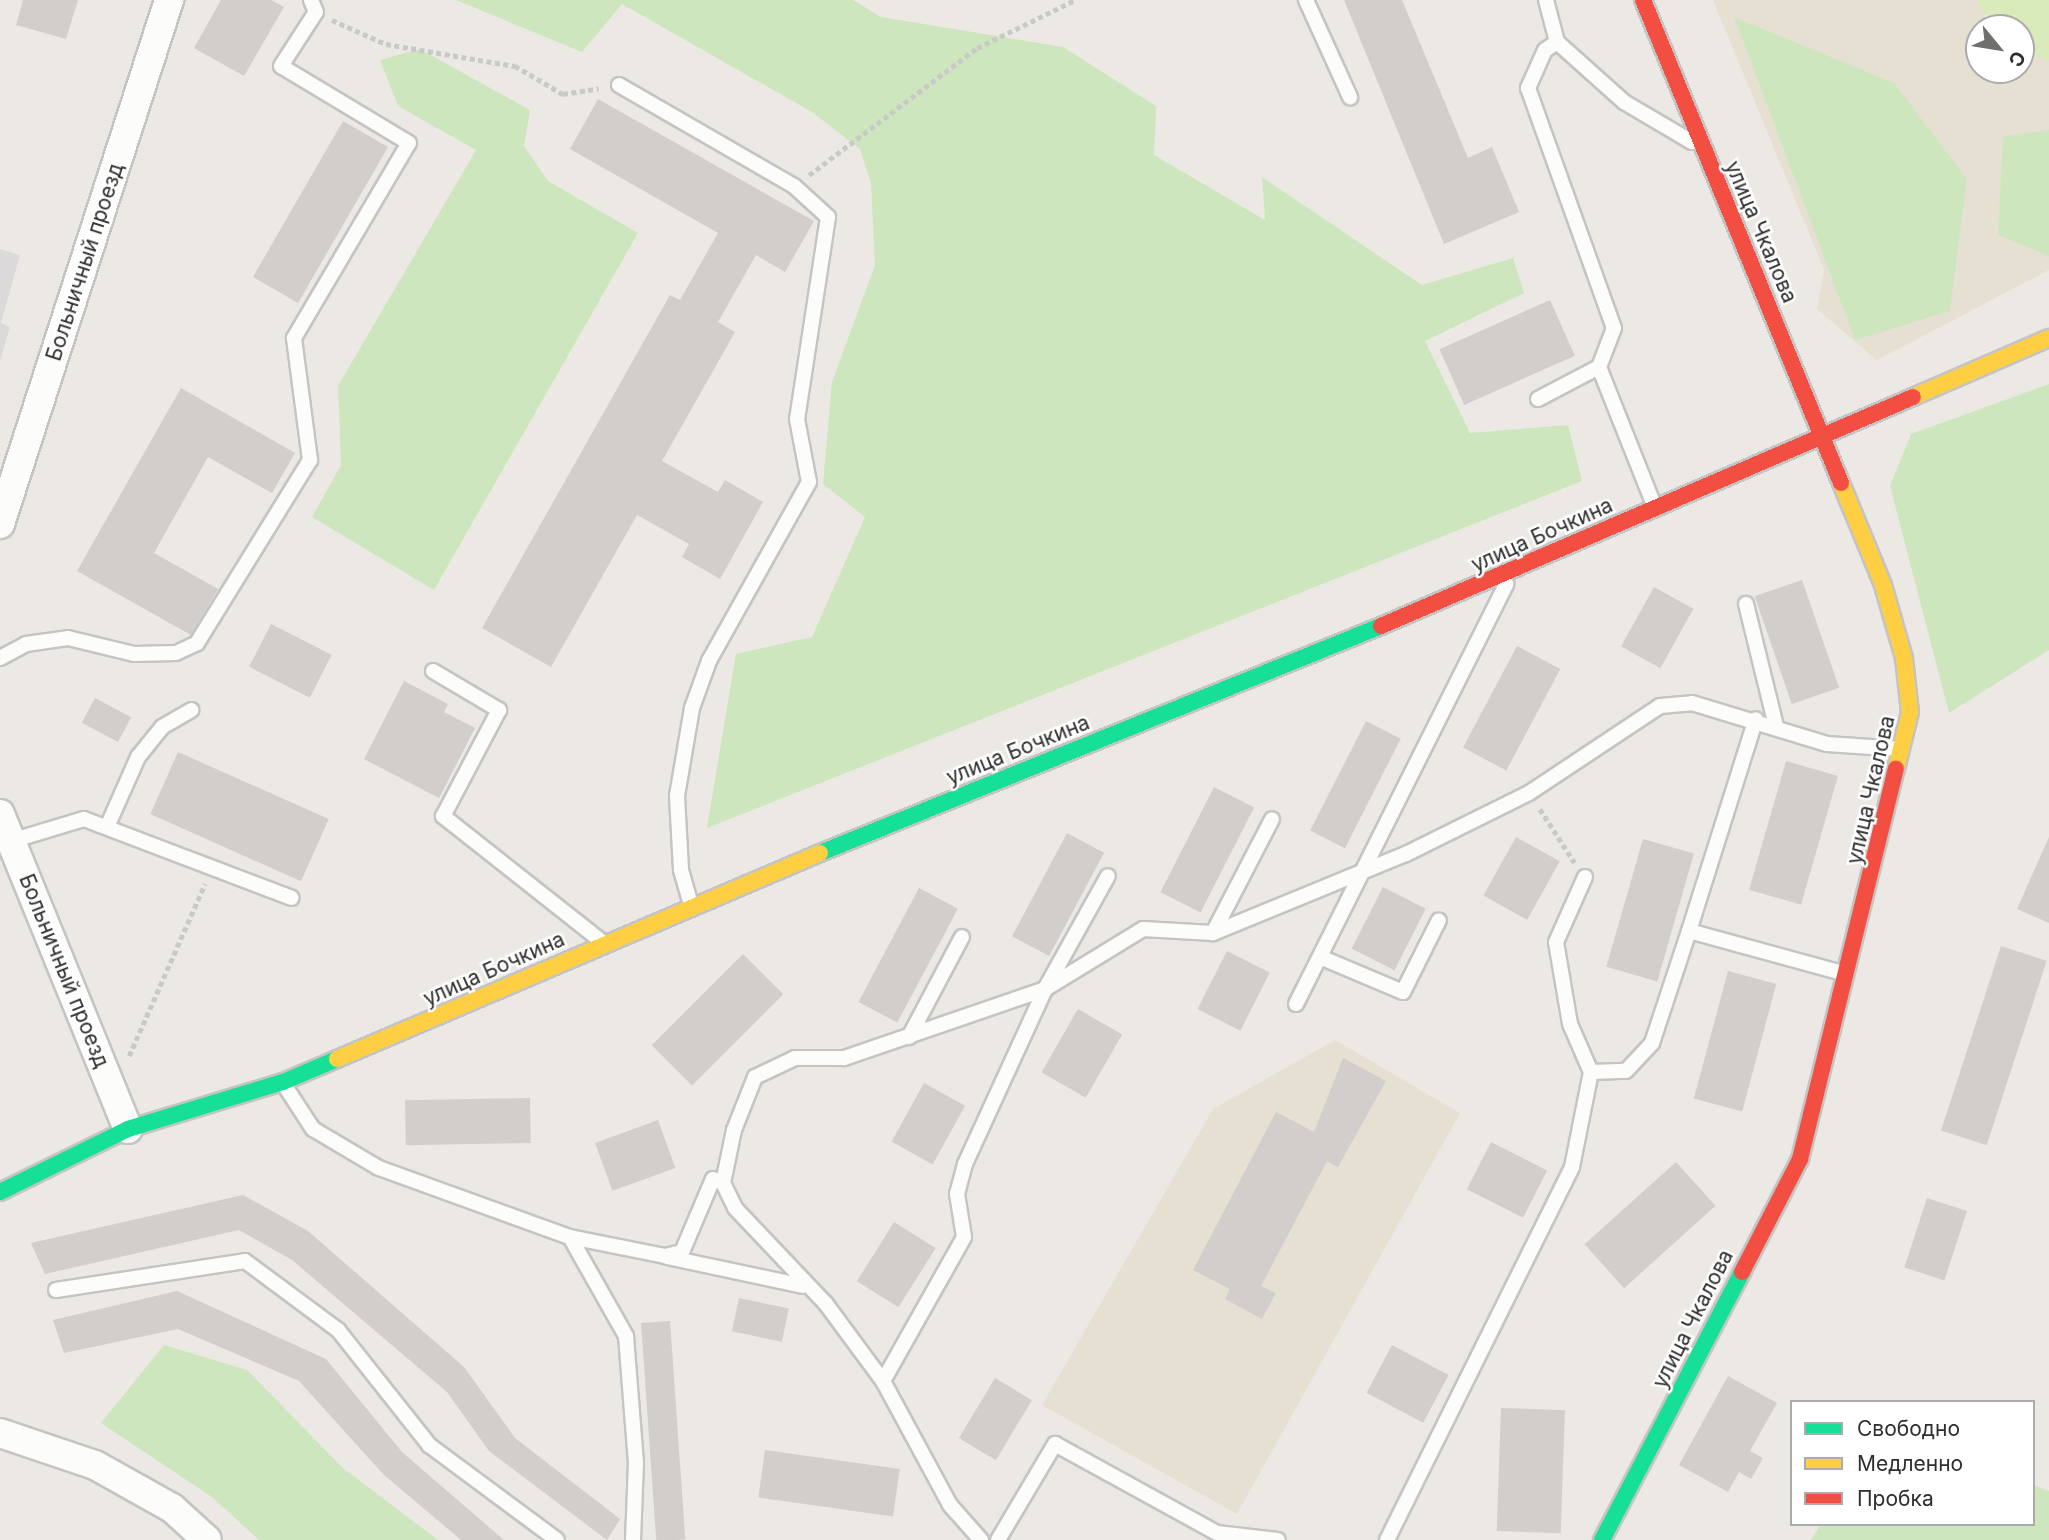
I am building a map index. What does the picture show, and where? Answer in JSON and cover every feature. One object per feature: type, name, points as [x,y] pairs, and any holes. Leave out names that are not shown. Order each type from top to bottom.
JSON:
[{"type":"main road","name":"улица Чкалова","points":[[1602,1540],[1800,1159],[1906,749],[1910,712],[1905,658],[1883,585],[1643,0]]},
{"type":"main road","name":"улица Бочкина","points":[[0,1192],[128,1129],[283,1082],[691,905],[1511,573],[1822,433],[2049,338]]},
{"type":"street","name":"Больничный проезд","points":[[0,524],[169,0]]},
{"type":"street","name":"Больничный проезд","points":[[0,814],[128,1129]]},
{"type":"street","points":[[0,1433],[96,1465],[172,1508],[207,1540]]},
{"type":"lane","points":[[1306,0],[1350,97]]},
{"type":"lane","points":[[1546,0],[1557,42],[1624,102],[1703,148]]},
{"type":"lane","points":[[0,659],[26,644],[68,638],[134,654],[176,653],[197,643],[310,460],[294,338],[409,143],[281,66],[313,6]]},
{"type":"lane","points":[[1538,399],[1599,367],[1614,328],[1528,88],[1545,50],[1557,42]]},
{"type":"lane","points":[[619,85],[794,186],[828,217],[797,419],[808,482],[709,661],[692,708],[677,796],[681,870],[691,905]]},
{"type":"lane","points":[[1599,367],[1655,508]]},
{"type":"lane","points":[[1296,1004],[1360,870],[1511,573]]},
{"type":"lane","points":[[1746,604],[1776,726]]},
{"type":"lane","points":[[433,671],[499,710],[443,816],[603,943]]},
{"type":"lane","points":[[981,1540],[950,1505],[883,1381],[826,1304],[803,1286],[735,1208],[723,1183],[734,1130],[755,1077],[796,1058],[844,1058],[1045,989],[1143,929],[1213,933],[1529,793],[1660,706],[1692,703],[1756,719],[1827,744],[1906,749]]},
{"type":"lane","points":[[107,827],[138,757],[162,727],[191,710]]},
{"type":"lane","points":[[1591,1072],[1626,1071],[1652,1043],[1756,719]]},
{"type":"lane","points":[[11,841],[63,821],[84,819],[292,898]]},
{"type":"lane","points":[[1213,933],[1272,819]]},
{"type":"lane","points":[[883,1381],[964,1237],[957,1194],[965,1164],[1045,989],[1108,876]]},
{"type":"lane","points":[[1387,1540],[1572,1167],[1591,1072],[1570,1024],[1556,942],[1585,877]]},
{"type":"lane","points":[[1320,957],[1403,992],[1439,920]]},
{"type":"lane","points":[[1689,931],[1848,974]]},
{"type":"lane","points":[[909,1037],[962,937]]},
{"type":"lane","points":[[283,1082],[313,1129],[379,1168],[570,1237],[803,1286]]},
{"type":"lane","points":[[665,1256],[682,1252],[713,1179],[723,1183]]},
{"type":"lane","points":[[570,1237],[626,1336],[636,1462],[633,1540]]},
{"type":"lane","points":[[56,1290],[245,1262],[338,1329],[429,1445],[557,1540]]},
{"type":"lane","points":[[998,1540],[1055,1444],[1217,1533],[1278,1540]]},
{"type":"path","points":[[794,186],[977,48],[1075,0]]},
{"type":"path","points":[[313,6],[386,44],[515,66],[563,94],[619,85]]},
{"type":"path","points":[[1529,793],[1585,877]]},
{"type":"path","points":[[113,1093],[212,868]]},
{"type":"shaded area","points":[[1713,0],[2049,0],[2049,270],[1877,360],[1817,309],[1824,270]]},
{"type":"shaded area","points":[[0,249],[20,255],[1,323],[10,327],[0,361]]},
{"type":"shaded area","points":[[1335,1040],[1460,1113],[1237,1514],[1042,1405],[1213,1109]]},
{"type":"green space","points":[[456,0],[853,0],[881,17],[1063,47],[1156,106],[1154,155],[1265,220],[1262,177],[1422,285],[1513,258],[1524,293],[1425,341],[1470,433],[1568,425],[1582,481],[707,828],[736,654],[812,637],[865,517],[823,484],[832,382],[875,265],[871,183],[860,149],[812,112],[622,4],[582,52]]},
{"type":"green space","points":[[1977,0],[2049,0],[2049,60],[2035,56],[2035,14],[1985,14]]},
{"type":"green space","points":[[1734,17],[1894,83],[1967,179],[1950,311],[1855,340]]},
{"type":"green space","points":[[420,49],[530,110],[524,146],[548,181],[638,233],[434,590],[312,517],[341,465],[338,386],[476,150],[398,106],[380,60]]},
{"type":"green space","points":[[2049,130],[2049,256],[1998,235],[2003,136]]},
{"type":"green space","points":[[2049,384],[2049,650],[1949,713],[1890,486],[1911,434]]},
{"type":"green space","points":[[164,1345],[247,1370],[343,1468],[438,1540],[259,1540],[212,1497],[101,1423]]},
{"type":"green space","points":[[2035,1486],[2049,1491],[2049,1540],[1811,1540],[1820,1526],[2035,1526]]},
{"type":"building","points":[[23,0],[78,0],[66,39],[16,25]]},
{"type":"building","points":[[221,0],[271,0],[284,7],[244,76],[194,48]]},
{"type":"building","points":[[1344,0],[1402,0],[1468,158],[1492,147],[1519,212],[1444,244]]},
{"type":"building","points":[[598,99],[814,221],[785,272],[756,255],[718,322],[735,332],[662,461],[718,492],[725,480],[763,502],[720,579],[682,557],[689,544],[637,515],[551,667],[482,628],[670,295],[680,300],[718,233],[570,149]]},
{"type":"building","points":[[343,121],[388,147],[298,303],[253,277]]},
{"type":"building","points":[[1550,300],[1575,356],[1464,405],[1439,349]]},
{"type":"building","points":[[181,388],[295,453],[272,493],[208,457],[154,553],[218,589],[191,635],[77,571]]},
{"type":"building","points":[[1802,580],[1839,688],[1792,704],[1755,596]]},
{"type":"building","points":[[1654,587],[1693,609],[1660,668],[1621,646]]},
{"type":"building","points":[[271,624],[332,655],[310,698],[249,667]]},
{"type":"building","points":[[1517,646],[1560,669],[1506,771],[1463,748]]},
{"type":"building","points":[[404,681],[448,704],[444,712],[475,728],[439,798],[364,759]]},
{"type":"building","points":[[95,698],[131,717],[118,742],[82,723]]},
{"type":"building","points":[[1366,721],[1401,739],[1345,848],[1310,831]]},
{"type":"building","points":[[178,752],[329,819],[301,881],[150,814]]},
{"type":"building","points":[[1786,761],[1838,776],[1801,905],[1749,890]]},
{"type":"building","points":[[1214,787],[1254,807],[1201,913],[1160,892]]},
{"type":"building","points":[[1067,833],[1104,853],[1049,956],[1012,936]]},
{"type":"building","points":[[1516,837],[1560,861],[1527,920],[1484,896]]},
{"type":"building","points":[[2049,837],[2049,923],[2017,909]]},
{"type":"building","points":[[1643,839],[1694,854],[1657,981],[1606,967]]},
{"type":"building","points":[[1383,887],[1426,909],[1394,970],[1352,948]]},
{"type":"building","points":[[919,888],[958,909],[897,1023],[858,1002]]},
{"type":"building","points":[[2001,946],[2047,961],[1987,1145],[1941,1131]]},
{"type":"building","points":[[1227,951],[1270,973],[1240,1031],[1197,1009]]},
{"type":"building","points":[[743,954],[783,994],[692,1086],[652,1045]]},
{"type":"building","points":[[1728,971],[1776,984],[1742,1111],[1694,1099]]},
{"type":"building","points":[[1078,1009],[1122,1034],[1086,1098],[1042,1072]]},
{"type":"building","points":[[1343,1058],[1386,1081],[1338,1167],[1327,1161],[1261,1286],[1276,1293],[1262,1319],[1225,1299],[1230,1289],[1193,1270],[1276,1112],[1314,1132]]},
{"type":"building","points":[[924,1083],[965,1106],[933,1164],[892,1142]]},
{"type":"building","points":[[530,1098],[531,1143],[406,1145],[405,1100]]},
{"type":"building","points":[[658,1120],[675,1168],[612,1191],[595,1143]]},
{"type":"building","points":[[1491,1142],[1547,1171],[1523,1218],[1467,1189]]},
{"type":"building","points":[[1676,1162],[1715,1206],[1624,1288],[1585,1244]]},
{"type":"building","points":[[243,1195],[308,1231],[464,1367],[515,1438],[620,1519],[607,1540],[489,1451],[447,1392],[292,1260],[239,1230],[45,1274],[31,1243]]},
{"type":"building","points":[[1927,1198],[1967,1211],[1944,1280],[1904,1267]]},
{"type":"building","points":[[894,1222],[936,1248],[898,1307],[857,1281]]},
{"type":"building","points":[[177,1291],[326,1359],[402,1452],[504,1540],[461,1540],[383,1474],[299,1381],[178,1329],[64,1353],[53,1320]]},
{"type":"building","points":[[739,1298],[789,1309],[782,1342],[732,1331]]},
{"type":"building","points":[[670,1321],[685,1539],[656,1540],[641,1323]]},
{"type":"building","points":[[1392,1345],[1449,1375],[1423,1423],[1367,1393]]},
{"type":"building","points":[[1728,1376],[1777,1403],[1750,1451],[1763,1458],[1751,1479],[1739,1472],[1728,1492],[1679,1465]]},
{"type":"building","points":[[995,1378],[1032,1400],[996,1460],[959,1438]]},
{"type":"building","points":[[1501,1408],[1565,1410],[1561,1533],[1497,1531]]},
{"type":"building","points":[[765,1450],[900,1469],[893,1516],[758,1498]]},
{"type":"traffic: fast","points":[[820,853],[1381,626]]},
{"type":"traffic: fast","points":[[0,1192],[128,1129],[283,1082],[337,1059]]},
{"type":"traffic: fast","points":[[1602,1540],[1742,1272]]},
{"type":"traffic: slow","points":[[1913,397],[2049,338]]},
{"type":"traffic: slow","points":[[1841,483],[1883,585],[1904,658],[1910,712],[1896,769]]},
{"type":"traffic: slow","points":[[337,1059],[820,853]]},
{"type":"traffic: jam","points":[[1643,0],[1841,483]]},
{"type":"traffic: jam","points":[[1381,626],[1913,397]]},
{"type":"traffic: jam","points":[[1742,1272],[1800,1159],[1896,769]]}]
